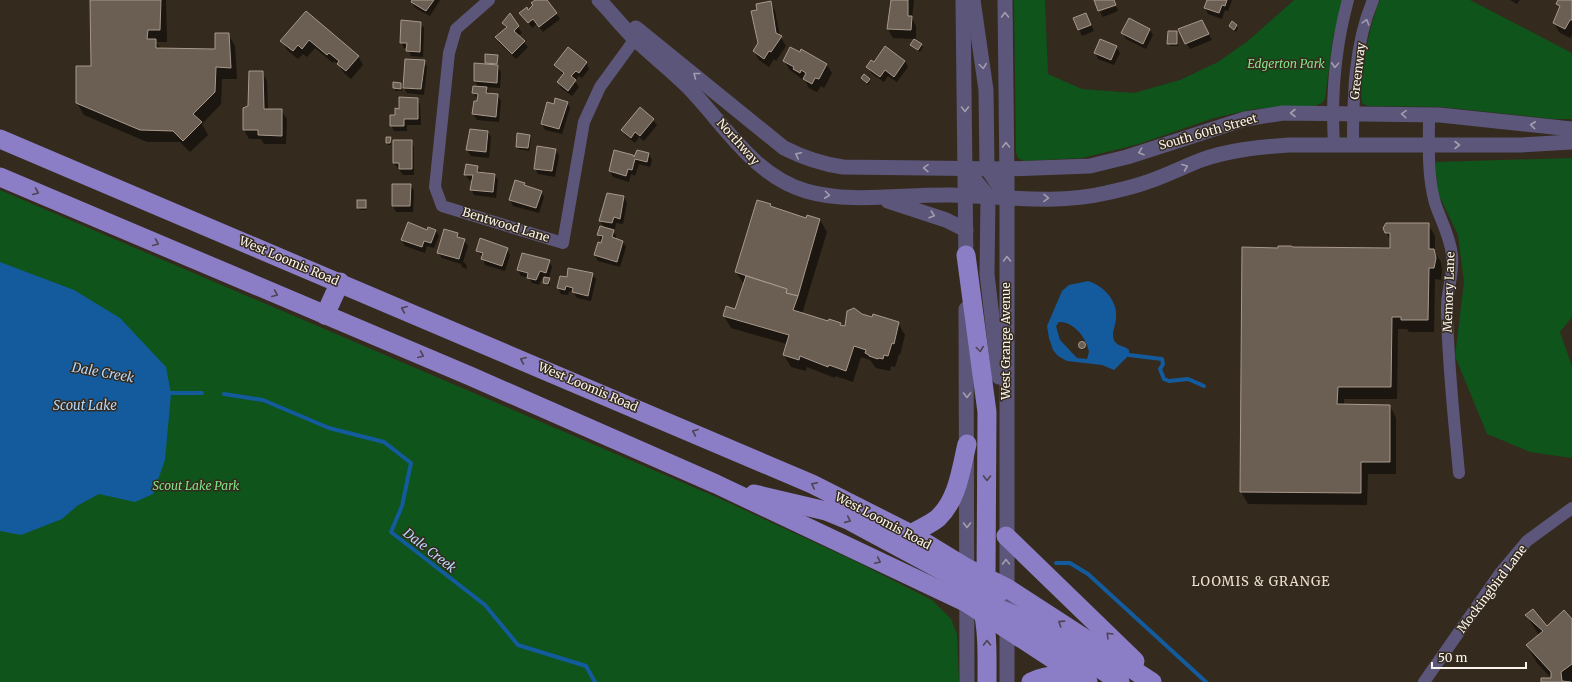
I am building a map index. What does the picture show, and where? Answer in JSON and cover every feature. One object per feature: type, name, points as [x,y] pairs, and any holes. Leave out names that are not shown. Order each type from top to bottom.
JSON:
[{"type":"main road","name":"West Loomis Road","points":[[0,138],[812,484],[911,534],[1087,681]]},
{"type":"main road","name":"West Loomis Road","points":[[0,177],[325,315],[716,484],[986,597],[1152,682]]},
{"type":"main road","points":[[966,255],[987,412],[987,682]]},
{"type":"main road","points":[[325,315],[340,282]]},
{"type":"main road","points":[[911,534],[938,519],[949,502],[958,485],[967,444]]},
{"type":"main road","points":[[716,484],[826,511],[848,520],[1025,619],[1120,682]]},
{"type":"main road","points":[[1006,536],[1156,682]]},
{"type":"main road","points":[[1031,682],[1042,676],[1056,675],[1087,681]]},
{"type":"street","name":"Bentwood Lane","points":[[489,0],[456,29],[449,53],[435,187],[442,206],[563,243],[584,122],[600,87],[638,35]]},
{"type":"street","name":"Northway","points":[[600,0],[638,35],[711,111],[738,146],[760,167],[785,182],[805,191],[837,196],[868,197],[966,195]]},
{"type":"street","name":"West Grange Avenue","points":[[963,0],[966,195],[967,444],[986,597],[1007,682]]},
{"type":"street","points":[[973,0],[986,90],[987,168],[1007,198]]},
{"type":"street","name":"West Grange Avenue","points":[[967,682],[986,597],[1006,536],[1007,168],[1004,0]]},
{"type":"street","name":"Greenway","points":[[1334,144],[1332,114],[1335,55],[1348,0]]},
{"type":"street","name":"Greenway","points":[[1353,144],[1353,114],[1359,55],[1364,27],[1373,0]]},
{"type":"street","name":"Northway","points":[[638,35],[784,148],[803,158],[822,164],[843,167],[965,168]]},
{"type":"street","name":"South 60th Street","points":[[965,168],[1090,166],[1128,157],[1194,134],[1245,119],[1283,113],[1429,115],[1572,129]]},
{"type":"street","name":"Memory Lane","points":[[1429,115],[1431,185],[1435,203],[1450,239],[1452,256],[1452,278],[1446,301],[1447,343],[1459,473]]},
{"type":"street","name":"South 60th Street","points":[[966,195],[1007,198],[1060,198],[1103,194],[1146,182],[1202,160],[1225,153],[1251,148],[1334,144],[1520,145],[1572,142]]},
{"type":"street","points":[[965,168],[988,196],[989,298],[1006,429]]},
{"type":"street","points":[[868,197],[902,204],[946,220],[966,230]]},
{"type":"street","name":"Mockingbird Lane","points":[[1424,682],[1501,572],[1528,541],[1572,508]]},
{"type":"green space","name":"Edgerton Park","points":[[1014,0],[1045,0],[1048,74],[1082,89],[1134,93],[1180,80],[1218,62],[1248,41],[1294,0],[1343,0],[1333,37],[1325,99],[1322,103],[1315,106],[1254,109],[1214,118],[1139,144],[1082,158],[1024,161],[1018,158],[1016,152]]},
{"type":"green space","points":[[1380,0],[1470,0],[1572,53],[1572,119],[1553,119],[1442,107],[1368,106],[1362,103],[1361,93],[1363,66],[1372,22]]},
{"type":"green space","points":[[1572,158],[1572,317],[1560,332],[1572,366],[1572,458],[1530,452],[1487,434],[1455,356],[1464,282],[1458,235],[1438,193],[1435,162]]},
{"type":"green space","name":"Scout Lake Park","points":[[0,190],[721,499],[859,563],[932,600],[951,619],[957,634],[959,682],[0,682]]},
{"type":"water","name":"Scout Lake","points":[[0,262],[74,290],[120,318],[166,367],[171,394],[165,460],[153,494],[135,502],[99,494],[77,506],[62,519],[21,535],[0,531]]},
{"type":"water","points":[[1088,281],[1094,283],[1104,290],[1112,300],[1116,312],[1113,335],[1114,340],[1117,344],[1129,350],[1129,355],[1114,370],[1102,365],[1067,361],[1058,356],[1053,350],[1047,326],[1062,291],[1069,285]],"holes":[[[1059,322],[1065,322],[1075,328],[1086,342],[1089,352],[1087,359],[1077,358],[1060,340],[1056,326]]]},
{"type":"building","points":[[90,0],[161,0],[160,30],[148,30],[147,39],[156,39],[156,48],[215,49],[215,33],[229,33],[231,68],[216,67],[215,92],[193,114],[202,122],[183,141],[173,131],[140,130],[76,103],[76,66],[91,66]]},
{"type":"building","points":[[412,0],[434,0],[426,11],[411,2]]},
{"type":"building","points":[[535,0],[547,0],[557,13],[539,27],[533,19],[528,23],[519,13],[527,7],[528,10],[533,5],[531,3]]},
{"type":"building","points":[[891,0],[908,0],[908,16],[912,16],[911,30],[887,29]]},
{"type":"building","points":[[1094,0],[1114,0],[1116,5],[1098,11]]},
{"type":"building","points":[[1207,0],[1227,0],[1225,6],[1222,5],[1219,13],[1204,8]]},
{"type":"building","points":[[1558,0],[1572,0],[1572,20],[1570,20],[1565,29],[1553,23],[1560,6],[1556,4]]},
{"type":"building","points":[[771,1],[776,33],[782,36],[764,59],[753,51],[758,43],[751,11],[757,10],[756,4]]},
{"type":"building","points":[[306,11],[359,56],[346,71],[337,64],[339,61],[329,53],[327,55],[309,40],[302,49],[298,45],[293,51],[280,41]]},
{"type":"building","points":[[510,13],[519,26],[514,31],[525,41],[512,54],[495,37],[507,27],[502,23]]},
{"type":"building","points":[[1086,13],[1091,25],[1078,30],[1073,18]]},
{"type":"building","points":[[1129,18],[1150,29],[1143,44],[1121,33]]},
{"type":"building","points":[[401,20],[421,22],[420,52],[406,51],[407,43],[400,43]]},
{"type":"building","points":[[1202,20],[1209,34],[1185,44],[1178,29]]},
{"type":"building","points":[[1232,21],[1237,25],[1234,30],[1229,26]]},
{"type":"building","points":[[1168,31],[1177,31],[1177,44],[1167,44]]},
{"type":"building","points":[[914,39],[922,44],[918,50],[910,45]]},
{"type":"building","points":[[1100,39],[1117,46],[1111,60],[1094,53]]},
{"type":"building","points":[[885,46],[905,61],[894,77],[885,70],[880,77],[866,67],[871,60],[874,62]]},
{"type":"building","points":[[568,47],[587,62],[579,73],[576,71],[571,76],[576,80],[568,91],[557,82],[564,73],[554,65]]},
{"type":"building","points":[[790,47],[800,52],[801,49],[827,64],[819,79],[815,78],[812,84],[803,79],[806,73],[801,70],[800,73],[793,69],[794,67],[783,61]]},
{"type":"building","points":[[485,54],[498,55],[497,64],[485,63]]},
{"type":"building","points":[[405,59],[425,60],[421,89],[403,88]]},
{"type":"building","points":[[474,63],[498,65],[497,83],[474,81]]},
{"type":"building","points":[[249,71],[263,71],[264,109],[282,109],[282,136],[258,135],[258,130],[243,130],[243,108],[248,106]]},
{"type":"building","points":[[864,74],[870,79],[867,83],[861,78]]},
{"type":"building","points":[[393,82],[401,83],[401,89],[393,88]]},
{"type":"building","points":[[473,86],[487,87],[486,93],[498,94],[496,117],[472,114],[474,101],[477,101],[478,94],[472,93]]},
{"type":"building","points":[[399,97],[418,98],[418,119],[404,119],[404,126],[390,126],[390,115],[395,115],[395,108],[399,109]]},
{"type":"building","points":[[555,98],[568,102],[559,129],[541,124],[547,102],[554,104]]},
{"type":"building","points":[[640,107],[654,119],[640,136],[635,132],[631,138],[621,130]]},
{"type":"building","points":[[470,129],[488,131],[486,152],[466,150]]},
{"type":"building","points":[[517,133],[530,135],[528,148],[516,147]]},
{"type":"building","points":[[386,137],[391,137],[390,143],[386,143]]},
{"type":"building","points":[[393,140],[412,140],[412,169],[399,169],[399,163],[393,163]]},
{"type":"building","points":[[537,146],[556,149],[552,171],[534,169]]},
{"type":"building","points":[[614,150],[633,155],[634,157],[637,150],[649,153],[647,162],[635,159],[632,170],[628,169],[626,176],[609,171]]},
{"type":"building","points":[[466,164],[478,166],[477,172],[495,174],[493,192],[470,190],[473,175],[464,175]]},
{"type":"building","points":[[515,180],[525,183],[524,185],[542,191],[536,208],[509,200]]},
{"type":"building","points":[[392,184],[411,184],[410,206],[392,206]]},
{"type":"building","points":[[607,193],[624,196],[620,219],[614,217],[612,223],[599,221]]},
{"type":"building","points":[[357,200],[366,200],[366,208],[357,208]]},
{"type":"building","points":[[757,200],[806,218],[807,215],[820,219],[798,296],[786,293],[787,289],[735,272]]},
{"type":"building","points":[[408,222],[427,230],[428,227],[436,230],[431,243],[424,241],[422,247],[401,240]]},
{"type":"building","points":[[1386,223],[1429,223],[1429,249],[1434,249],[1436,258],[1434,268],[1429,268],[1428,320],[1401,320],[1401,317],[1392,317],[1391,387],[1338,387],[1337,404],[1390,405],[1390,462],[1361,462],[1361,493],[1240,492],[1242,247],[1278,248],[1278,246],[1291,246],[1390,248],[1390,233],[1385,233],[1383,228]]},
{"type":"building","points":[[600,226],[614,230],[612,237],[623,241],[617,262],[594,255],[598,242],[601,243],[603,236],[597,235]]},
{"type":"building","points":[[444,229],[458,233],[457,237],[465,239],[459,259],[437,253]]},
{"type":"building","points":[[480,238],[508,248],[502,266],[481,259],[483,253],[476,251]]},
{"type":"building","points":[[522,253],[550,260],[546,273],[540,271],[536,280],[527,278],[528,273],[517,270]]},
{"type":"building","points":[[568,268],[593,273],[588,296],[572,292],[573,288],[566,286],[565,290],[557,288],[560,276],[567,277]]},
{"type":"building","points":[[746,276],[787,289],[786,293],[798,296],[793,310],[828,321],[829,319],[841,323],[840,325],[845,326],[847,311],[854,308],[862,314],[872,317],[873,314],[899,322],[894,344],[892,343],[888,356],[884,355],[883,359],[878,359],[865,353],[866,350],[854,346],[846,371],[829,365],[828,367],[800,356],[799,360],[783,355],[789,335],[723,316],[726,306],[735,309]]},
{"type":"building","points":[[544,277],[550,278],[548,284],[543,283]]},
{"type":"building","points":[[1082,341],[1085,342],[1085,348],[1082,349],[1079,348],[1078,345],[1079,342]]},
{"type":"building","points":[[1533,609],[1547,626],[1564,610],[1572,619],[1572,664],[1561,672],[1562,681],[1571,682],[1541,682],[1541,678],[1551,678],[1551,672],[1526,645],[1543,631],[1525,615]]},
{"type":"waterway","points":[[1129,355],[1162,359],[1163,364],[1160,369],[1164,379],[1169,381],[1188,379],[1204,386]]},
{"type":"waterway","name":"Dale Creek","points":[[167,393],[202,393]]},
{"type":"waterway","name":"Dale Creek","points":[[224,394],[263,400],[329,428],[384,442],[411,463],[402,506],[391,532],[485,605],[518,645],[586,666],[595,682]]},
{"type":"waterway","points":[[1056,563],[1070,563],[1088,574],[1206,682]]},
{"type":"district","name":"LOOMIS & GRANGE","points":[[1261,581]]}]
